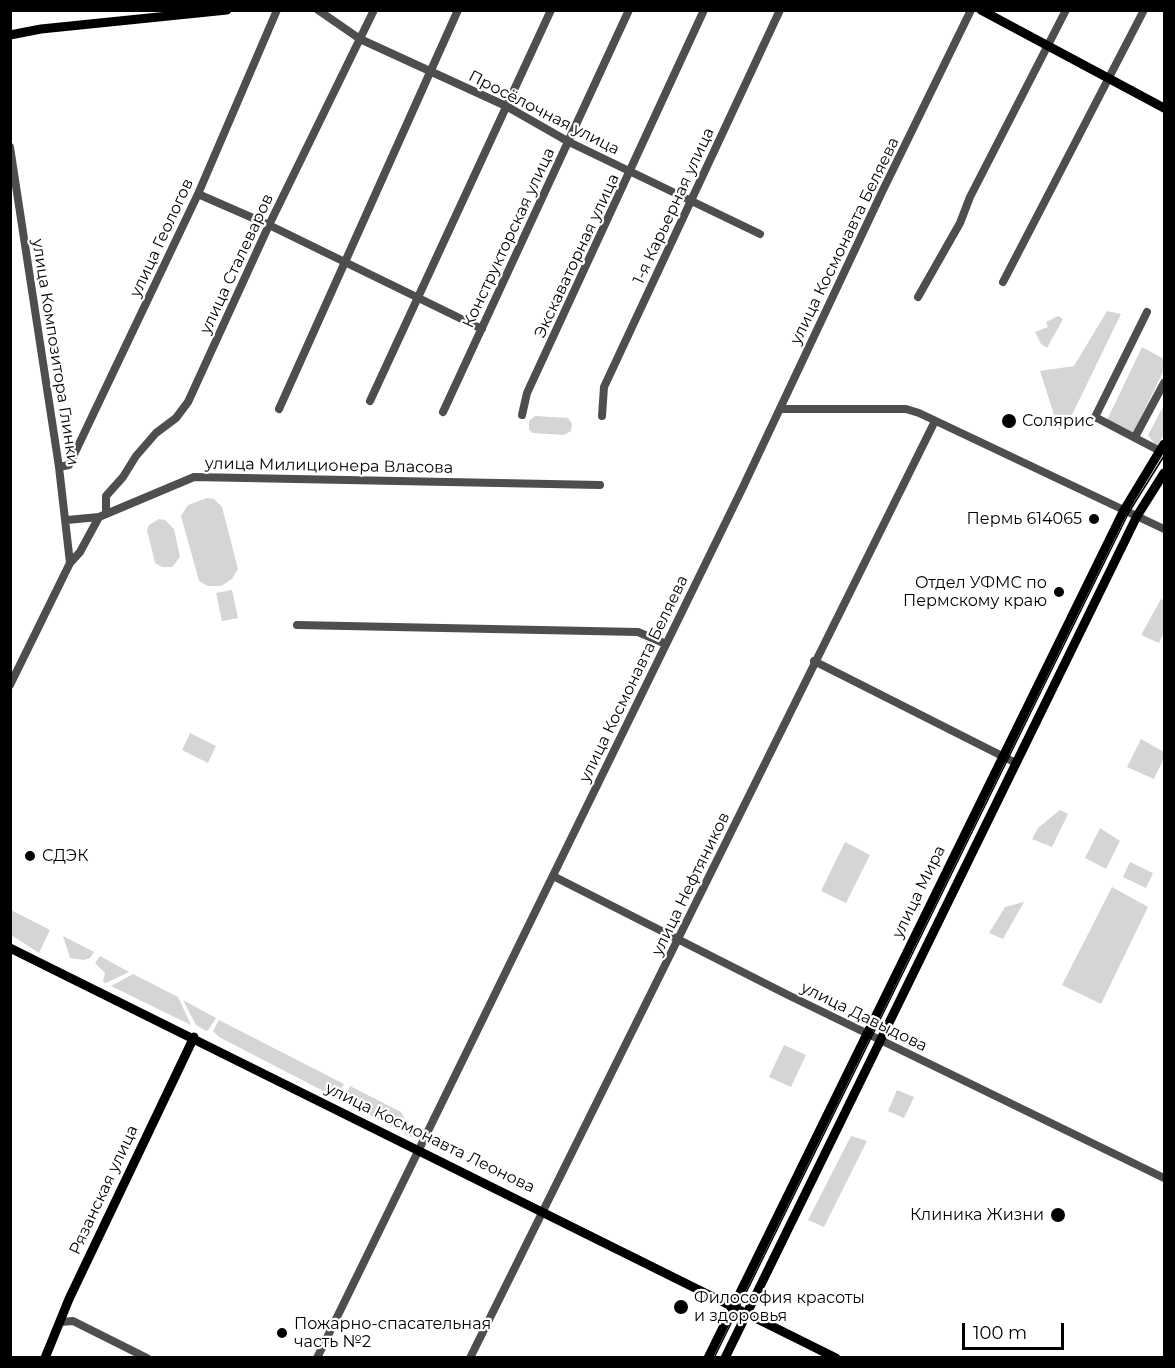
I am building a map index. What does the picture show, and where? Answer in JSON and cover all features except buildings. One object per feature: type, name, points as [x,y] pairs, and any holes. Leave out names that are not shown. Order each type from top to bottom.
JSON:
[{"type":"main road","points":[[10,35],[41,29],[181,12],[227,10]]},
{"type":"main road","points":[[981,10],[1164,108]]},
{"type":"main road","name":"улица Мира","points":[[708,1358],[1124,510],[1162,448]]},
{"type":"main road","name":"улица Мира","points":[[725,1358],[1137,516],[1164,473]]},
{"type":"main road","name":"улица Космонавта Леонова","points":[[10,948],[421,1149],[836,1358]]},
{"type":"main road","name":"Рязанская улица","points":[[45,1358],[194,1037]]},
{"type":"street","name":"улица Геологов","points":[[59,468],[69,465],[198,194],[277,10]]},
{"type":"street","name":"Просёлочная улица","points":[[318,10],[360,39],[506,106],[570,142],[760,234]]},
{"type":"street","name":"улица Сталеваров","points":[[103,515],[106,496],[123,477],[136,456],[156,433],[176,418],[188,402],[269,225],[374,10]]},
{"type":"street","points":[[279,409],[458,10]]},
{"type":"street","points":[[370,401],[551,10]]},
{"type":"street","name":"Конструкторская улица","points":[[443,412],[570,142],[629,10]]},
{"type":"street","name":"Экскаваторная улица","points":[[522,415],[527,393],[704,10]]},
{"type":"street","name":"1-я Карьерная улица","points":[[602,416],[604,387],[780,10]]},
{"type":"street","name":"улица Космонавта Беляева","points":[[317,1358],[421,1149],[971,10]]},
{"type":"street","points":[[918,297],[960,223],[970,197],[1066,10]]},
{"type":"street","points":[[1003,282],[1108,80],[1109,72],[1144,10]]},
{"type":"street","name":"улица Композитора Глинки","points":[[10,147],[67,520],[70,563]]},
{"type":"street","points":[[198,194],[269,225],[482,328]]},
{"type":"street","points":[[1146,312],[1095,417],[1162,448]]},
{"type":"street","points":[[1136,437],[1164,383]]},
{"type":"street","points":[[780,409],[906,409],[1164,529]]},
{"type":"street","name":"улица Нефтяников","points":[[470,1358],[680,940],[814,661],[935,421]]},
{"type":"street","name":"улица Милиционера Власова","points":[[67,520],[103,515],[194,477],[600,485]]},
{"type":"street","points":[[10,685],[70,563],[80,552],[103,515]]},
{"type":"street","points":[[297,625],[638,632],[666,644]]},
{"type":"street","points":[[814,661],[1016,763]]},
{"type":"street","name":"улица Давыдова","points":[[553,876],[867,1034],[1164,1178]]},
{"type":"street","points":[[61,1322],[73,1321],[147,1358]]},
{"type":"shaded area","points":[[1107,311],[1121,314],[1069,421],[1059,430],[1040,371],[1074,366]]},
{"type":"shaded area","points":[[1058,316],[1063,319],[1047,348],[1041,344],[1035,332],[1048,327],[1046,322]]},
{"type":"shaded area","points":[[1142,347],[1164,359],[1164,370],[1133,433],[1107,420]]},
{"type":"shaded area","points":[[1164,405],[1164,434],[1157,447],[1148,435]]},
{"type":"shaded area","points":[[535,416],[568,418],[572,424],[571,431],[564,435],[533,433],[529,430],[529,421]]},
{"type":"shaded area","points":[[207,498],[214,499],[222,507],[238,569],[232,579],[221,586],[208,586],[199,581],[181,516],[188,505]]},
{"type":"shaded area","points":[[159,519],[165,520],[174,529],[180,557],[172,567],[162,567],[155,563],[147,530],[149,525]]},
{"type":"shaded area","points":[[232,590],[238,618],[222,621],[216,593]]},
{"type":"shaded area","points":[[1161,599],[1164,600],[1164,632],[1159,643],[1141,635]]},
{"type":"shaded area","points":[[190,733],[216,746],[208,763],[182,750]]},
{"type":"shaded area","points":[[1141,739],[1164,752],[1164,758],[1154,779],[1127,767]]},
{"type":"shaded area","points":[[1060,810],[1068,814],[1052,847],[1032,839],[1038,828]]},
{"type":"shaded area","points":[[1100,828],[1120,841],[1106,869],[1085,858]]},
{"type":"shaded area","points":[[845,842],[870,855],[846,903],[821,891]]},
{"type":"shaded area","points":[[1130,862],[1153,873],[1146,888],[1123,877]]},
{"type":"shaded area","points":[[1112,887],[1148,907],[1101,1004],[1062,985]]},
{"type":"shaded area","points":[[1024,902],[1003,939],[989,933],[1005,907]]},
{"type":"shaded area","points":[[11,910],[50,930],[39,953],[11,935]]},
{"type":"shaded area","points":[[63,936],[94,952],[90,958],[84,960],[70,958]]},
{"type":"shaded area","points":[[100,956],[129,972],[106,983],[103,982],[105,973],[95,963]]},
{"type":"shaded area","points":[[133,974],[178,997],[191,1025],[111,986]]},
{"type":"shaded area","points":[[183,1000],[216,1018],[209,1029],[206,1031],[196,1025]]},
{"type":"shaded area","points":[[219,1020],[344,1084],[339,1092],[331,1095],[219,1037],[213,1031]]},
{"type":"shaded area","points":[[784,1045],[806,1055],[791,1087],[769,1077]]},
{"type":"shaded area","points":[[350,1086],[401,1112],[414,1138],[347,1103],[346,1097]]},
{"type":"shaded area","points":[[897,1090],[914,1097],[904,1118],[888,1111]]},
{"type":"shaded area","points":[[851,1136],[867,1141],[824,1227],[808,1220]]},
{"type":"tram line","points":[[714,1358],[1129,512],[1164,456]]},
{"type":"place","name":"Солярис","points":[[1009,421]]},
{"type":"place","name":"Пермь 614065","points":[[1094,519]]},
{"type":"place","name":"Отдел УФМС по Пермскому краю","points":[[1059,592]]},
{"type":"place","name":"СДЭК","points":[[30,856]]},
{"type":"place","name":"Клиника Жизни","points":[[1058,1215]]},
{"type":"place","name":"Философия красоты и здоровья","points":[[681,1307]]},
{"type":"place","name":"Пожарно-спасательная часть №2","points":[[282,1333]]}]
